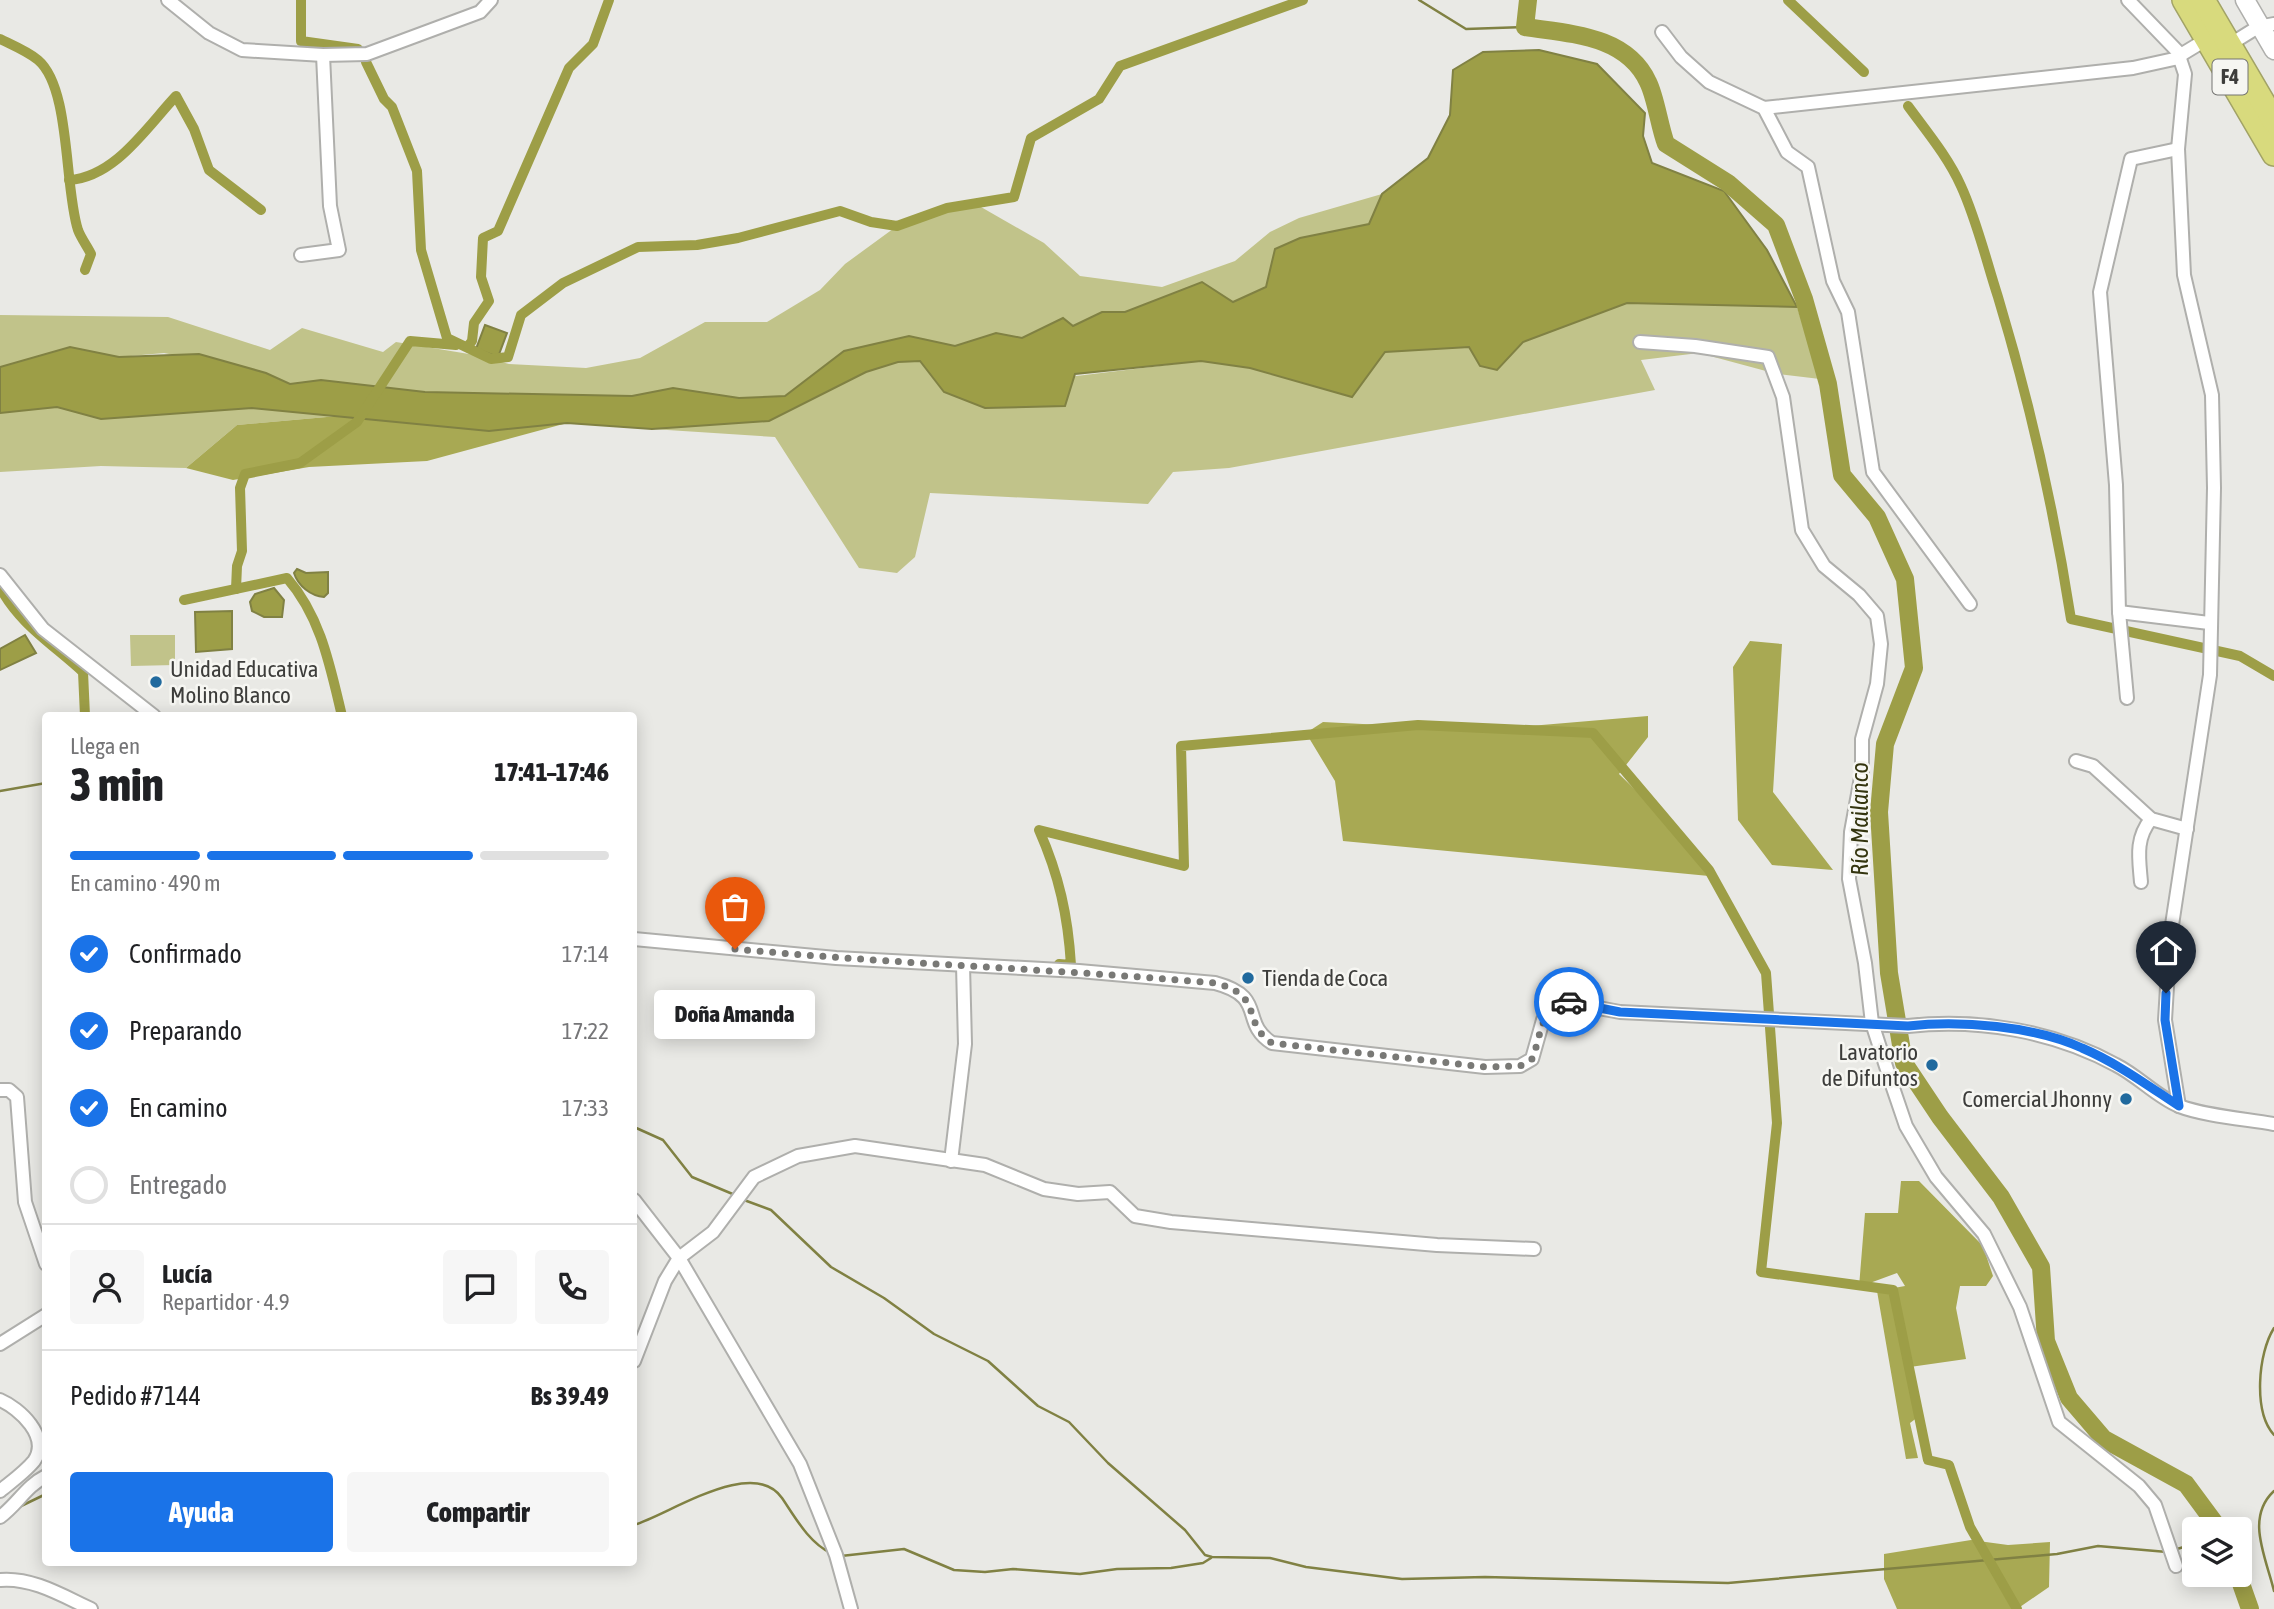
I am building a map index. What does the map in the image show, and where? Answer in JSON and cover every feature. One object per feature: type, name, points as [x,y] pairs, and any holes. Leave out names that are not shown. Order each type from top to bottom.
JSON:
[{"type":"highway","name":"F4","points":[[2183,0],[2218,42],[2274,121]]},
{"type":"highway","name":"F4","points":[[2203,0],[2218,42],[2274,154]]},
{"type":"street","points":[[168,0],[209,33],[242,50],[323,55],[367,54],[480,12],[491,0]]},
{"type":"street","points":[[2128,0],[2181,55],[2185,74],[2178,149],[2183,275],[2212,395],[2214,549],[2209,623],[2212,634],[2210,675],[2170,938],[2165,1020],[2179,1106]]},
{"type":"street","points":[[2245,0],[2266,25],[2274,50]]},
{"type":"street","points":[[1662,32],[1681,57],[1709,82],[1764,108],[2133,68],[2181,55],[2266,25]]},
{"type":"street","points":[[300,255],[339,250],[330,206],[323,55]]},
{"type":"street","points":[[1764,108],[1787,152],[1808,167],[1833,281],[1848,312],[1873,472],[1970,604]]},
{"type":"street","points":[[2127,698],[2119,612],[2116,485],[2100,292],[2131,159],[2178,149]]},
{"type":"street","points":[[1640,342],[1695,346],[1768,357],[1783,397],[1802,530],[1824,566],[1859,595],[1877,616],[1881,644],[1878,684],[1862,739],[1862,772],[1851,832],[1849,880],[1866,963],[1872,1023],[1906,1126],[1936,1177],[1984,1234],[2020,1307],[2059,1422],[2139,1486],[2155,1505],[2176,1566]]},
{"type":"street","points":[[0,575],[43,629],[149,712]]},
{"type":"street","points":[[2119,612],[2209,623]]},
{"type":"street","points":[[2076,761],[2093,766],[2151,820],[2187,829]]},
{"type":"street","points":[[2141,883],[2138,846],[2141,832],[2151,820]]},
{"type":"street","points":[[637,939],[836,958],[1215,983],[1235,988],[1247,998],[1260,1035],[1272,1043],[1485,1067],[1520,1066],[1532,1059],[1543,1020],[1551,1008],[1567,1002],[1620,1012],[1908,1026],[1947,1021],[2042,1035],[2080,1046],[2119,1066],[2179,1106],[2274,1124]]},
{"type":"street","points":[[951,1161],[965,1044],[963,965]]},
{"type":"street","points":[[0,1090],[9,1090],[17,1097],[25,1202],[42,1252]]},
{"type":"street","points":[[637,1354],[666,1281],[679,1258],[713,1232],[754,1177],[797,1156],[855,1146],[985,1165],[1044,1189],[1078,1194],[1110,1192],[1135,1216],[1171,1222],[1437,1245],[1534,1249]]},
{"type":"street","points":[[637,1204],[679,1258],[800,1464],[836,1555],[851,1609]]},
{"type":"street","points":[[0,1345],[42,1318]]},
{"type":"street","points":[[0,1400],[14,1406],[30,1422],[38,1451],[34,1460],[0,1491]]},
{"type":"street","points":[[4,1512],[42,1479]]},
{"type":"street","points":[[0,1580],[13,1579],[37,1585],[91,1609]]},
{"type":"green space","points":[[1382,194],[1369,224],[1300,238],[1266,287],[1233,302],[1202,282],[1125,312],[1102,312],[1073,326],[1063,318],[1022,338],[996,333],[955,346],[909,336],[810,380],[786,396],[739,398],[673,388],[632,396],[425,392],[321,380],[290,384],[266,373],[164,353],[119,357],[70,347],[0,367],[0,315],[168,317],[270,350],[302,328],[383,352],[396,342],[475,355],[509,364],[586,368],[640,358],[705,322],[767,322],[820,290],[845,264],[897,226],[947,208],[974,203],[1044,243],[1080,276],[1162,287],[1235,261],[1270,232],[1299,218]]},
{"type":"green space","points":[[1627,303],[1797,307],[1820,379],[1777,374],[1699,353],[1641,360],[1655,390],[1229,468],[1173,472],[1148,504],[930,493],[915,557],[897,573],[859,568],[775,437],[652,429],[769,421],[866,372],[898,362],[920,361],[944,392],[1201,361],[1250,368],[1385,352],[1469,347],[1480,366],[1497,370],[1523,342]]},
{"type":"green space","points":[[57,407],[101,419],[252,408],[349,415],[237,425],[186,468],[101,466],[0,472],[0,413]]},
{"type":"green space","points":[[130,635],[175,635],[175,665],[131,666]]},
{"type":"shaded area","points":[[1539,50],[1597,64],[1645,113],[1643,136],[1652,163],[1724,191],[1767,250],[1797,307],[1627,303],[1523,342],[1497,370],[1480,366],[1469,347],[1385,352],[1352,397],[1250,368],[1201,361],[1075,374],[1065,406],[985,408],[944,392],[920,361],[898,362],[866,372],[769,421],[652,429],[567,423],[489,431],[252,408],[101,419],[57,407],[0,413],[0,367],[70,347],[119,357],[199,354],[266,373],[290,384],[321,380],[425,392],[632,396],[673,388],[739,398],[785,396],[844,351],[909,336],[955,346],[996,333],[1022,338],[1063,318],[1073,326],[1102,312],[1125,312],[1202,282],[1233,302],[1266,287],[1275,249],[1300,238],[1369,224],[1382,194],[1428,158],[1450,115],[1453,70],[1483,52]]},
{"type":"shaded area","points":[[485,325],[507,333],[498,357],[476,349]]},
{"type":"shaded area","points":[[349,415],[489,431],[567,423],[427,461],[309,467],[233,480],[186,468],[237,425]]},
{"type":"shaded area","points":[[297,569],[306,573],[328,572],[328,593],[324,597],[306,590],[296,578],[294,573]]},
{"type":"shaded area","points":[[274,588],[284,600],[282,617],[264,617],[252,611],[250,602],[255,594]]},
{"type":"shaded area","points":[[232,611],[232,649],[196,652],[195,612]]},
{"type":"shaded area","points":[[25,635],[36,653],[0,670],[0,649]]},
{"type":"shaded area","points":[[1750,641],[1782,644],[1773,792],[1833,870],[1772,865],[1738,820],[1733,667]]},
{"type":"shaded area","points":[[1648,716],[1648,737],[1619,774],[1655,809],[1709,876],[1343,841],[1335,781],[1306,733],[1323,722],[1482,730]]},
{"type":"shaded area","points":[[1901,1181],[1919,1181],[1983,1246],[1993,1276],[1986,1286],[1960,1286],[1956,1308],[1966,1359],[1910,1367],[1918,1417],[1910,1423],[1918,1458],[1906,1459],[1877,1291],[1905,1286],[1897,1273],[1859,1287],[1865,1213],[1898,1213]]},
{"type":"shaded area","points":[[1971,1540],[2008,1545],[2050,1542],[2049,1587],[2017,1609],[1897,1609],[1884,1579],[1884,1554]]},
{"type":"waterway","points":[[301,0],[301,41],[358,49]]},
{"type":"waterway","points":[[468,346],[472,341],[474,323],[489,301],[481,277],[483,238],[498,231],[569,68],[593,44],[609,0]]},
{"type":"waterway","points":[[366,62],[384,99],[392,107],[417,171],[421,250],[447,338],[491,359],[508,357],[521,315],[563,283],[638,247],[697,245],[738,238],[840,211],[871,222],[897,226],[947,208],[1014,197],[1031,138],[1099,99],[1120,66],[1303,0]]},
{"type":"waterway","points":[[1419,0],[1466,29],[1525,27]]},
{"type":"waterway","name":"Río Mailanco","points":[[1528,0],[1525,27],[1578,35],[1611,46],[1626,55],[1638,66],[1648,82],[1666,144],[1728,183],[1776,225],[1804,299],[1828,384],[1842,475],[1877,517],[1905,579],[1914,668],[1885,744],[1879,812],[1889,973],[1904,1063],[1940,1117],[2001,1197],[2041,1267],[2046,1341],[2069,1398],[2104,1439],[2186,1484],[2210,1517]]},
{"type":"waterway","points":[[1788,0],[1864,72]]},
{"type":"waterway","points":[[0,39],[38,60],[49,74],[56,92],[78,230],[91,254],[85,270]]},
{"type":"waterway","points":[[69,180],[86,177],[115,161],[176,96],[194,129],[209,170],[261,210]]},
{"type":"waterway","points":[[1908,106],[1950,165],[1977,227],[2031,417],[2049,497],[2071,619],[2240,656],[2274,676]]},
{"type":"waterway","points":[[236,589],[237,566],[242,551],[240,488],[245,474],[300,463],[357,422],[410,341],[456,345]]},
{"type":"waterway","points":[[184,600],[287,578],[308,609],[323,643],[341,712]]},
{"type":"waterway","points":[[0,587],[16,612],[83,672],[85,712]]},
{"type":"waterway","points":[[1059,964],[1071,965],[1068,930],[1057,880],[1039,830],[1184,866],[1181,746],[1418,725],[1593,733],[1709,870],[1766,973],[1777,1123],[1761,1272],[1893,1290],[1928,1460],[1949,1465],[1970,1527],[2017,1609]]},
{"type":"waterway","points":[[0,791],[42,784]]},
{"type":"waterway","points":[[637,1128],[663,1140],[692,1177],[735,1195]]},
{"type":"waterway","points":[[744,1200],[771,1210],[831,1267],[884,1298],[934,1334],[988,1361],[1038,1406],[1069,1422],[1108,1463],[1185,1530],[1205,1555],[1212,1557],[1270,1558],[1306,1567],[1402,1579],[1485,1577],[1728,1583],[2057,1554],[2098,1546],[2167,1552]]},
{"type":"waterway","points":[[2274,1328],[2264,1352],[2260,1382],[2263,1412],[2274,1435]]},
{"type":"waterway","points":[[637,1524],[711,1492],[732,1485],[752,1483],[769,1487],[782,1498],[809,1536],[831,1553]]},
{"type":"waterway","points":[[2274,1491],[2265,1502],[2259,1526],[2274,1591]]},
{"type":"waterway","points":[[19,1507],[42,1496]]},
{"type":"waterway","points":[[2177,1549],[2182,1548]]},
{"type":"waterway","points":[[841,1556],[904,1549],[954,1570],[985,1572],[1013,1569],[1080,1574],[1117,1569],[1171,1568],[1203,1563],[1211,1558]]},
{"type":"waterway","name":"Río Mailanco","points":[[2242,1587],[2250,1609]]},
{"type":"way so far","points":[[735,949],[836,958],[1079,971],[1215,983],[1235,988],[1247,998],[1260,1035],[1272,1043],[1485,1067],[1520,1066],[1532,1059],[1539,1042],[1543,1020],[1551,1008],[1569,1002]]},
{"type":"place","name":"Unidad Educativa Molino Blanco","points":[[156,682]]},
{"type":"place","name":"Doña Amanda","points":[[735,949]]},
{"type":"place","name":"Tienda de Coca","points":[[1248,978]]},
{"type":"place","name":"Lavatorio de Difuntos","points":[[1932,1065]]},
{"type":"place","name":"Comercial Jhonny","points":[[2126,1099]]},
{"type":"route","points":[[1569,1002],[1620,1012],[1908,1026],[1947,1021],[2042,1035],[2080,1046],[2119,1066],[2179,1106],[2165,1020],[2166,993]]}]
